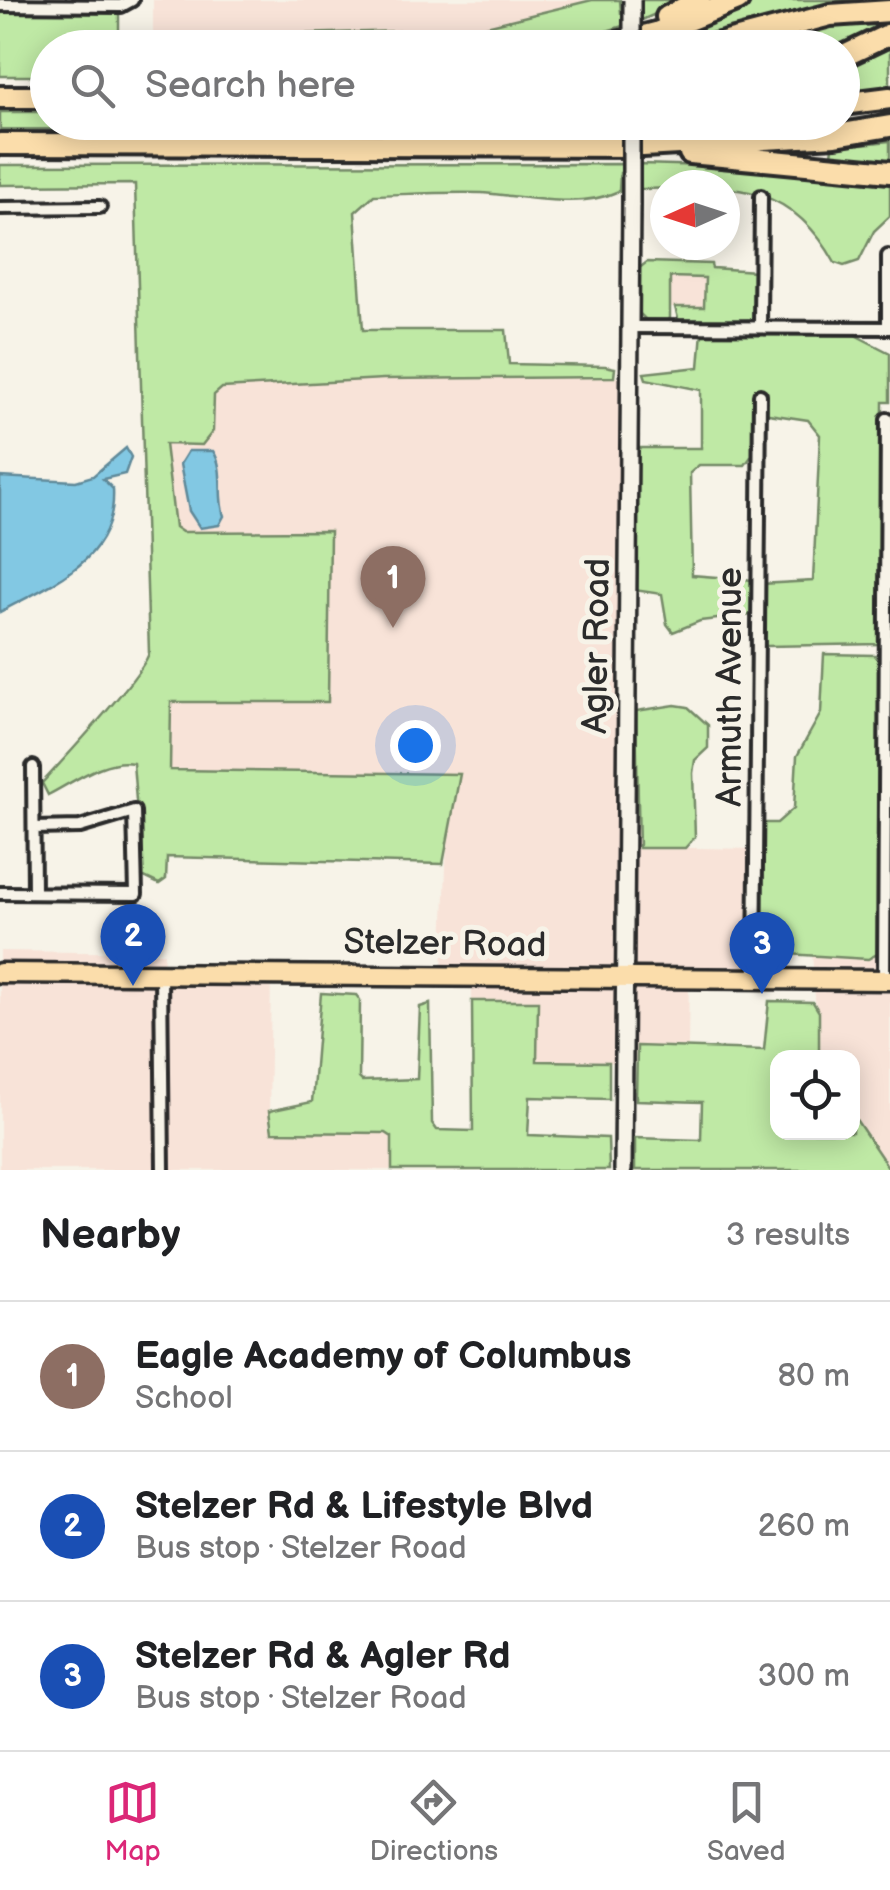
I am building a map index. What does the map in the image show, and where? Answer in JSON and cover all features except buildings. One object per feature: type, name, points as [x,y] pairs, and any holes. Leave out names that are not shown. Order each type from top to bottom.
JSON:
[{"type":"highway","points":[[644,30],[699,0]]},
{"type":"highway","points":[[663,30],[738,0]]},
{"type":"highway","points":[[773,30],[830,15],[890,11]]},
{"type":"highway","points":[[860,49],[890,34]]},
{"type":"highway","points":[[0,97],[30,97]]},
{"type":"highway","points":[[860,102],[890,98]]},
{"type":"highway","points":[[860,131],[890,126]]},
{"type":"highway","points":[[0,144],[643,146],[748,140]]},
{"type":"highway","points":[[643,146],[890,172]]},
{"type":"main road","points":[[620,30],[632,0]]},
{"type":"main road","name":"Agler Road","points":[[623,1170],[632,140]]},
{"type":"main road","name":"Stelzer Road","points":[[0,973],[887,980]]},
{"type":"street","points":[[0,6],[132,2]]},
{"type":"street","points":[[760,327],[761,196]]},
{"type":"street","points":[[0,208],[100,207]]},
{"type":"street","points":[[630,327],[889,328],[888,256]]},
{"type":"street","name":"Armuth Avenue","points":[[756,980],[760,395]]},
{"type":"street","points":[[887,418],[887,980]]},
{"type":"street","points":[[33,767],[34,893]]},
{"type":"street","points":[[0,893],[136,894],[134,811],[80,827],[34,828]]},
{"type":"street","points":[[161,974],[162,1170]]},
{"type":"shaded area","points":[[153,0],[592,0],[474,29],[153,30]]},
{"type":"shaded area","points":[[670,277],[705,277],[704,308],[670,307]]},
{"type":"shaded area","points":[[628,377],[639,847],[758,849],[763,976],[689,974],[688,1048],[637,1046],[636,1063],[537,1061],[538,1001],[472,1001],[472,977],[442,975],[447,839],[170,771],[171,702],[328,701],[330,532],[182,532],[175,527],[162,451],[165,444],[172,443],[191,447],[213,431],[214,395],[222,388],[383,379]]},
{"type":"shaded area","points":[[0,951],[164,953],[163,971],[271,972],[269,1127],[386,1133],[392,1136],[392,1170],[0,1170]]},
{"type":"shaded area","points":[[812,953],[855,959],[890,955],[890,1170],[860,1125],[860,1050],[819,1050]]},
{"type":"green space","points":[[592,0],[620,0],[621,13],[641,7],[642,0],[687,0],[610,30],[438,30],[474,29]]},
{"type":"green space","points":[[755,0],[890,0],[826,8],[741,30],[683,30]]},
{"type":"green space","points":[[0,12],[119,13],[119,30],[30,30],[30,76],[0,76]]},
{"type":"green space","points":[[867,21],[889,22],[860,36],[860,30],[811,30]]},
{"type":"green space","points":[[890,43],[890,86],[860,90],[860,58]]},
{"type":"green space","points":[[0,112],[30,112],[30,129],[0,129]]},
{"type":"green space","points":[[890,141],[890,165],[832,155],[833,147]]},
{"type":"green space","points":[[0,165],[742,167],[890,182],[890,216],[874,231],[859,261],[844,266],[835,263],[816,234],[795,213],[773,200],[740,191],[740,170],[650,170],[650,189],[640,189],[640,173],[620,173],[619,191],[586,200],[482,193],[374,195],[355,212],[363,330],[506,330],[509,364],[605,366],[615,368],[614,377],[383,379],[222,388],[214,395],[213,431],[202,445],[165,444],[175,527],[182,532],[330,531],[328,702],[171,702],[170,770],[460,774],[443,864],[167,857],[166,879],[159,884],[142,876],[133,763],[101,767],[48,795],[42,783],[118,698],[149,653],[135,184],[0,185]]},
{"type":"green space","points":[[647,262],[711,264],[712,268],[755,271],[754,319],[679,322],[675,307],[704,307],[705,278],[670,277],[670,318],[666,322],[647,321],[637,311],[637,270]]},
{"type":"green space","points":[[847,331],[890,353],[890,402],[883,402],[881,644],[766,646],[761,641],[761,584],[813,581],[820,435],[808,420],[755,412],[753,454],[745,465],[699,465],[690,473],[692,575],[753,580],[753,615],[700,621],[673,632],[667,624],[662,594],[634,590],[635,448],[701,448],[701,390],[646,379],[644,373],[699,367],[702,332]]},
{"type":"green space","points":[[824,654],[875,655],[880,664],[877,954],[868,959],[771,953],[759,947],[760,823],[777,823],[794,808],[797,756],[821,713]]},
{"type":"green space","points":[[688,707],[708,725],[708,748],[695,760],[693,773],[695,837],[685,848],[639,848],[636,711]]},
{"type":"green space","points":[[321,993],[356,995],[360,1000],[362,1081],[417,1079],[420,1007],[430,1004],[432,1123],[437,1130],[473,1131],[472,1001],[538,1001],[537,1061],[609,1062],[609,1099],[530,1097],[528,1135],[608,1138],[609,1170],[392,1170],[392,1137],[386,1133],[272,1132],[269,1111],[312,1102]]},
{"type":"green space","points":[[769,1001],[813,1002],[819,1012],[819,1050],[770,1050],[770,1140],[860,1140],[860,1125],[890,1170],[635,1170],[635,1138],[701,1140],[702,1102],[636,1100],[637,1046],[764,1050]]},
{"type":"water","points":[[126,448],[131,457],[125,474],[103,479],[113,489],[111,513],[93,551],[60,579],[0,612],[0,477],[76,481],[93,476]]},
{"type":"water","points":[[188,451],[213,451],[217,458],[224,516],[219,525],[200,528],[189,511],[180,464]]},
{"type":"place","name":"Eagle Academy of Columbus","points":[[393,628]]},
{"type":"place","name":"Stelzer Rd & Lifestyle Blvd","points":[[133,986]]},
{"type":"place","name":"Stelzer Rd & Agler Rd","points":[[762,994]]}]
